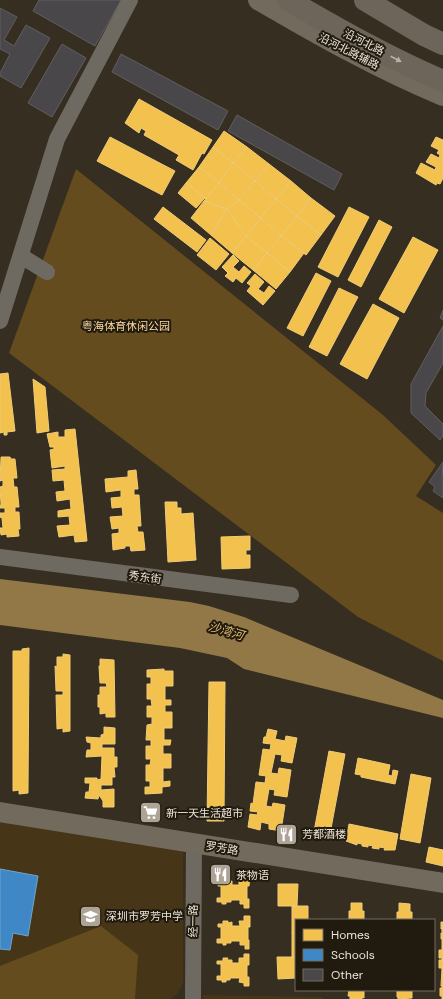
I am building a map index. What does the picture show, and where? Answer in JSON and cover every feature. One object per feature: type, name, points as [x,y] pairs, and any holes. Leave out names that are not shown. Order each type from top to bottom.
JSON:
[{"type":"highway","points":[[277,0],[318,35]]},
{"type":"highway","name":"沿河北路","points":[[288,0],[349,35],[422,72],[443,80]]},
{"type":"highway","points":[[370,3],[443,31]]},
{"type":"highway","points":[[370,3],[424,35],[443,44]]},
{"type":"main road","name":"沿河北路辅路","points":[[258,0],[318,35],[410,82],[443,96]]},
{"type":"main road","name":"罗芳路","points":[[0,812],[443,884]]},
{"type":"street","points":[[0,321],[57,139],[130,0]]},
{"type":"street","points":[[21,256],[47,272]]},
{"type":"street","name":"秀东街","points":[[0,557],[291,595]]},
{"type":"street","name":"经一路","points":[[193,999],[194,843]]},
{"type":"shaded area","name":"深圳市罗芳中学","points":[[0,820],[183,849],[183,983],[178,993],[170,999],[0,999]]},
{"type":"shaded area","points":[[201,995],[323,997],[323,999],[204,999]]},
{"type":"green space","name":"粤海体育休闲公园","points":[[76,169],[383,415],[436,465],[416,496],[443,513],[443,661],[358,617],[9,353]]},
{"type":"green space","points":[[101,926],[138,955],[135,999],[0,999],[0,966]]},
{"type":"water","name":"沙湾河","points":[[0,579],[190,602],[209,606],[244,617],[443,700],[443,718],[244,669],[227,658],[180,648],[0,625]]},
{"type":"building: Homes","points":[[139,99],[212,140],[204,154],[202,153],[193,170],[176,160],[179,155],[144,135],[146,131],[141,128],[139,133],[125,123]]},
{"type":"building: Homes","points":[[224,131],[247,147],[233,163],[213,147]]},
{"type":"building: Homes","points":[[110,137],[175,171],[162,195],[97,161]]},
{"type":"building: Homes","points":[[436,137],[443,140],[443,178],[440,184],[437,183],[436,185],[416,173],[421,163],[435,170],[436,167],[426,162],[431,154],[439,158],[440,155],[437,153],[439,150],[431,146]]},
{"type":"building: Homes","points":[[213,147],[233,163],[219,183],[199,167]]},
{"type":"building: Homes","points":[[247,147],[269,164],[255,181],[233,163]]},
{"type":"building: Homes","points":[[233,163],[255,181],[239,200],[219,183]]},
{"type":"building: Homes","points":[[269,164],[291,181],[276,199],[255,181]]},
{"type":"building: Homes","points":[[199,167],[219,183],[206,199],[186,183]]},
{"type":"building: Homes","points":[[255,181],[276,199],[261,218],[239,200]]},
{"type":"building: Homes","points":[[291,181],[311,198],[297,216],[276,199]]},
{"type":"building: Homes","points":[[186,183],[205,198],[196,208],[178,193]]},
{"type":"building: Homes","points":[[219,183],[239,200],[227,209],[204,201]]},
{"type":"building: Homes","points":[[311,198],[335,216],[321,235],[297,216]]},
{"type":"building: Homes","points":[[276,199],[297,216],[281,236],[261,218]]},
{"type":"building: Homes","points":[[239,200],[261,218],[246,236],[227,209]]},
{"type":"building: Homes","points":[[204,201],[227,209],[211,235],[191,218]]},
{"type":"building: Homes","points":[[163,207],[206,240],[197,252],[154,219]]},
{"type":"building: Homes","points":[[349,207],[369,217],[338,277],[318,267]]},
{"type":"building: Homes","points":[[227,209],[246,236],[232,253],[211,235]]},
{"type":"building: Homes","points":[[297,216],[321,235],[306,255],[281,236]]},
{"type":"building: Homes","points":[[261,218],[281,236],[267,253],[246,236]]},
{"type":"building: Homes","points":[[379,220],[392,227],[361,287],[348,280]]},
{"type":"building: Homes","points":[[246,236],[267,253],[253,270],[232,253]]},
{"type":"building: Homes","points":[[281,236],[304,253],[290,272],[267,253]]},
{"type":"building: Homes","points":[[413,237],[438,250],[404,313],[379,299]]},
{"type":"building: Homes","points":[[210,238],[229,254],[216,270],[197,255]]},
{"type":"building: Homes","points":[[267,253],[290,272],[276,289],[253,270]]},
{"type":"building: Homes","points":[[233,255],[239,261],[233,267],[239,272],[244,266],[251,272],[242,283],[236,278],[233,282],[225,276],[228,273],[222,267]]},
{"type":"building: Homes","points":[[316,273],[331,281],[303,336],[287,328]]},
{"type":"building: Homes","points":[[255,274],[264,282],[258,289],[264,293],[269,286],[275,291],[263,305],[247,291],[251,286],[247,283]]},
{"type":"building: Homes","points":[[339,288],[358,297],[327,356],[309,347]]},
{"type":"building: Homes","points":[[373,304],[399,318],[367,379],[340,364]]},
{"type":"building: Homes","points":[[8,373],[15,431],[7,432],[7,435],[4,435],[4,432],[0,433],[0,374]]},
{"type":"building: Homes","points":[[33,379],[45,387],[49,431],[37,433]]},
{"type":"building: Homes","points":[[75,429],[87,541],[75,542],[74,535],[59,537],[57,526],[70,525],[69,516],[58,517],[58,511],[71,509],[70,499],[57,501],[56,492],[65,491],[64,480],[53,481],[52,470],[65,469],[65,466],[52,468],[50,450],[54,449],[54,447],[50,447],[47,434],[58,432],[58,437],[65,437],[65,430]]},
{"type":"building: Homes","points":[[1,457],[10,457],[11,459],[15,459],[17,478],[13,478],[14,487],[17,487],[19,507],[15,507],[15,512],[19,512],[19,536],[7,537],[7,534],[1,535],[0,528],[3,528],[0,513],[5,513],[5,508],[0,508],[0,487],[3,486],[3,480],[0,481]]},
{"type":"building: Homes","points":[[136,470],[138,489],[134,489],[134,495],[139,495],[141,526],[137,526],[138,532],[143,532],[145,550],[131,551],[130,546],[125,546],[125,548],[113,550],[112,534],[119,533],[119,528],[112,529],[110,517],[123,516],[122,507],[112,508],[111,498],[121,497],[121,490],[106,492],[105,479],[128,477],[128,471]]},
{"type":"building: Homes","points":[[165,502],[177,502],[177,508],[181,508],[181,514],[193,513],[196,560],[168,562]]},
{"type":"building: Homes","points":[[250,536],[250,550],[246,550],[246,555],[250,555],[250,568],[222,569],[221,537]]},
{"type":"building: Homes","points":[[29,648],[28,793],[19,794],[19,790],[13,791],[13,651],[22,651],[22,649]]},
{"type":"building: Homes","points":[[63,654],[70,655],[70,731],[63,732],[63,728],[57,729],[56,695],[63,695],[63,691],[56,691],[55,666],[57,667],[57,657],[63,657]]},
{"type":"building: Homes","points":[[100,659],[114,660],[115,717],[106,717],[106,713],[100,714],[100,707],[98,707],[100,687],[107,687],[106,683],[100,683]]},
{"type":"building: Homes","points":[[164,669],[164,671],[173,671],[173,686],[165,686],[165,700],[171,700],[171,705],[165,705],[165,712],[172,712],[172,728],[164,728],[164,740],[171,740],[170,745],[163,745],[163,754],[171,754],[171,768],[163,768],[163,782],[170,781],[170,786],[162,787],[162,793],[145,794],[145,787],[150,787],[150,781],[146,781],[146,765],[150,765],[151,759],[146,759],[146,746],[151,746],[151,740],[146,740],[147,725],[152,724],[152,717],[147,717],[147,706],[152,706],[151,699],[147,699],[147,684],[151,684],[151,677],[147,677],[147,670]]},
{"type":"building: Homes","points":[[209,682],[225,682],[224,821],[207,821]]},
{"type":"building: Homes","points":[[104,727],[115,728],[115,744],[102,744],[102,748],[114,748],[114,757],[117,757],[117,767],[114,767],[115,777],[112,777],[112,785],[101,785],[101,790],[114,789],[114,807],[103,807],[103,801],[99,795],[98,799],[85,798],[86,792],[89,792],[90,783],[85,783],[85,778],[97,778],[97,780],[101,779],[102,756],[86,757],[87,750],[91,750],[91,743],[87,742],[86,737],[101,738],[101,735],[104,734]]},
{"type":"building: Homes","points":[[268,729],[277,731],[275,739],[285,741],[286,736],[297,738],[292,763],[281,761],[282,755],[275,754],[271,773],[278,774],[279,768],[291,770],[287,797],[274,795],[275,790],[269,789],[266,806],[272,807],[273,803],[285,805],[281,831],[269,829],[269,824],[261,822],[260,830],[248,827],[250,814],[257,815],[258,812],[250,811],[251,803],[253,804],[256,782],[265,783],[266,776],[259,775],[263,749],[270,750],[271,744],[263,743]]},
{"type":"building: Homes","points":[[329,751],[345,754],[329,839],[313,837]]},
{"type":"building: Homes","points":[[358,758],[390,765],[388,775],[392,776],[393,770],[398,771],[395,784],[361,777],[361,775],[355,774]]},
{"type":"building: Homes","points":[[411,774],[431,778],[420,843],[400,839]]},
{"type":"building: Homes","points":[[349,824],[398,834],[395,850],[384,850],[385,848],[379,847],[379,849],[372,848],[373,846],[362,846],[362,844],[357,843],[357,845],[346,841]]},
{"type":"building: Homes","points":[[429,847],[443,850],[443,866],[426,862]]},
{"type":"building: Homes","points":[[244,875],[250,875],[249,886],[247,886],[249,908],[244,908],[244,904],[240,904],[240,900],[231,900],[231,902],[226,902],[226,904],[217,902],[217,898],[221,898],[221,886],[218,886],[218,883],[223,883],[223,880],[228,880],[232,881],[232,885],[239,885],[239,880],[244,880]]},
{"type":"building: Homes","points":[[278,884],[298,884],[297,906],[278,906]]},
{"type":"building: Homes","points":[[351,903],[362,903],[364,919],[349,919],[349,911],[351,911]]},
{"type":"building: Homes","points":[[399,903],[410,904],[412,919],[397,919],[397,912],[399,912]]},
{"type":"building: Homes","points":[[292,906],[308,906],[308,919],[295,919],[295,933],[292,933]]},
{"type":"building: Homes","points":[[244,916],[250,916],[250,927],[248,927],[249,949],[245,949],[245,945],[240,945],[240,941],[231,941],[231,943],[226,943],[226,945],[223,945],[223,943],[217,943],[217,939],[221,939],[221,927],[218,927],[218,924],[223,924],[223,921],[228,921],[228,923],[232,922],[232,926],[240,926],[239,921],[244,921]]},
{"type":"building: Homes","points":[[441,922],[443,922],[443,999],[442,996],[440,996],[440,988],[442,988],[442,968],[439,968],[439,960],[442,960],[442,958],[439,958],[439,950],[442,950]]},
{"type":"building: Homes","points":[[292,933],[295,933],[295,957],[292,957]]},
{"type":"building: Homes","points":[[244,954],[249,954],[247,977],[249,977],[249,986],[244,986],[244,983],[239,982],[240,978],[230,978],[230,980],[226,980],[226,982],[217,980],[217,976],[221,976],[221,964],[217,964],[217,961],[223,961],[223,958],[228,958],[227,960],[232,960],[232,963],[239,963],[239,958],[244,958]]},
{"type":"building: Homes","points":[[277,957],[295,957],[295,978],[278,979]]},
{"type":"building: Homes","points":[[349,991],[364,991],[364,998],[362,997],[362,999],[350,999],[350,996],[348,996]]},
{"type":"building: Homes","points":[[397,991],[412,991],[412,998],[398,999]]},
{"type":"building: Schools","points":[[0,869],[38,876],[28,936],[13,933],[10,950],[0,949]]},
{"type":"building: Other","points":[[39,0],[121,0],[95,46],[33,11]]},
{"type":"building: Other","points":[[0,8],[17,17],[4,40],[14,46],[26,25],[50,38],[21,88],[0,76],[0,73],[10,54],[0,49]]},
{"type":"building: Other","points":[[62,44],[86,58],[52,117],[28,103]]},
{"type":"building: Other","points":[[121,54],[228,111],[218,130],[112,72]]},
{"type":"building: Other","points":[[237,115],[342,174],[334,190],[228,131]]},
{"type":"building: Other","points":[[443,310],[443,320],[440,318]]},
{"type":"building: Other","points":[[443,326],[443,363],[426,393],[425,406],[443,424],[443,436],[440,440],[411,413],[411,384]]},
{"type":"building: Other","points":[[443,462],[443,498],[433,491],[435,487],[429,482]]},
{"type":"place","name":"新一天生活超市","points":[[151,813]]},
{"type":"place","name":"芳都酒楼","points":[[286,834]]},
{"type":"place","name":"茶物语","points":[[221,875]]},
{"type":"place","name":"深圳市罗芳中学","points":[[91,916]]}]
